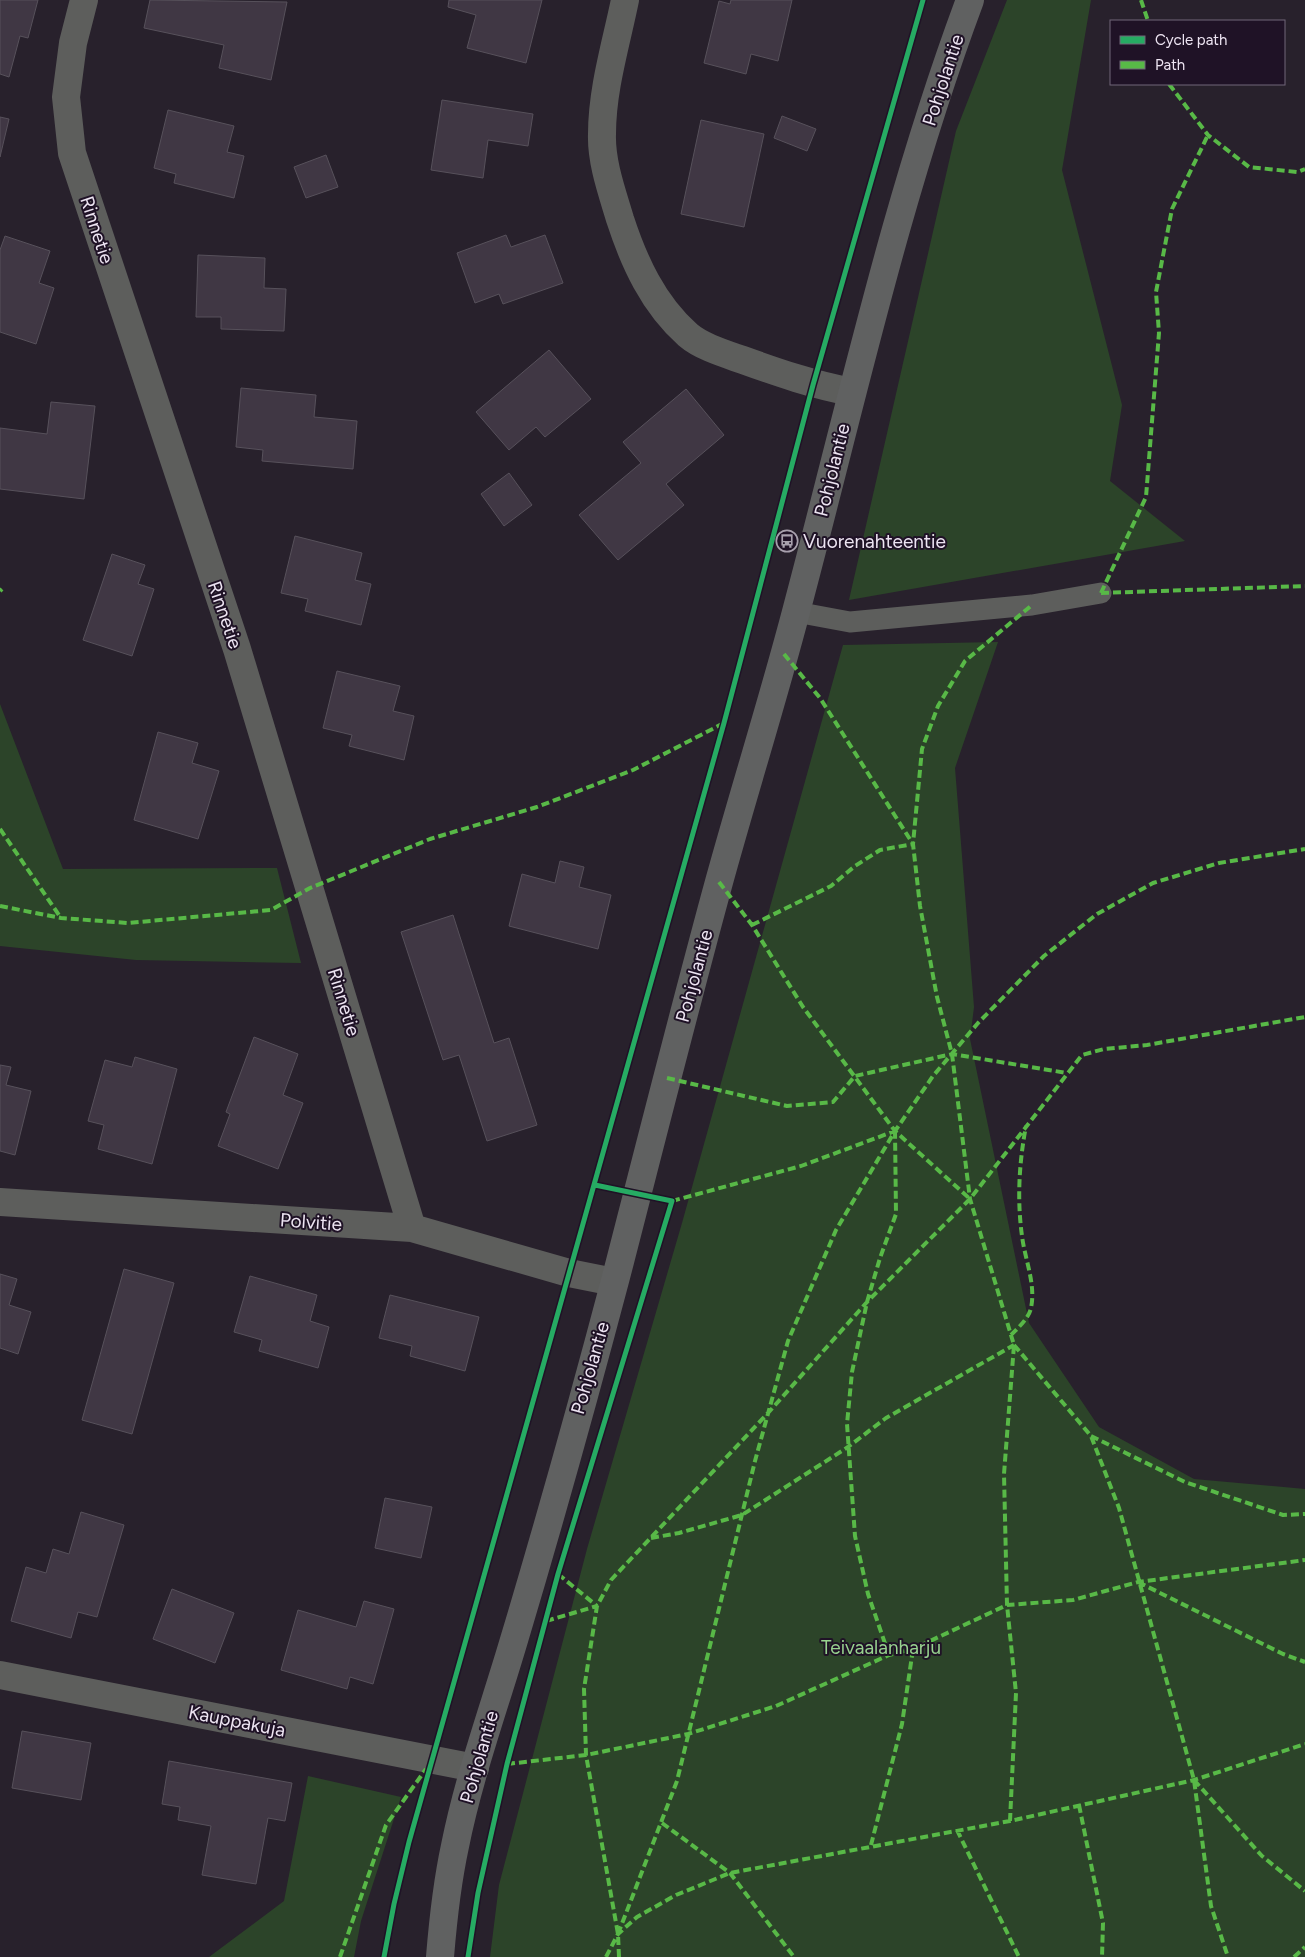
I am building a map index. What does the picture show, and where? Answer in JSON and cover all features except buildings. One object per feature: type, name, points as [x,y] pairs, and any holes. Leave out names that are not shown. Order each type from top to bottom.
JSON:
[{"type":"main road","name":"Pohjolantie","points":[[440,1957],[443,1915],[455,1844],[475,1768],[515,1637],[614,1282],[719,882],[796,612],[852,392],[913,174],[954,43],[970,0]]},
{"type":"street","name":"Rinnetie","points":[[84,0],[73,43],[66,97],[72,153],[237,649],[412,1228]]},
{"type":"street","points":[[625,0],[607,85],[602,135],[610,186],[626,238],[648,287],[667,313],[689,336],[719,351],[813,384],[852,392]]},
{"type":"street","name":"Polvitie","points":[[0,1202],[412,1228],[569,1274],[614,1282]]},
{"type":"street","name":"Kauppakuja","points":[[0,1675],[475,1768]]},
{"type":"lane","points":[[796,612],[850,622],[1032,605],[1101,593]]},
{"type":"green space","points":[[1007,0],[1091,0],[1062,170],[1122,405],[1110,481],[1185,541],[849,600],[956,131]]},
{"type":"green space","name":"Teivaalanharju","points":[[998,642],[955,768],[974,1007],[970,1039],[1029,1323],[1099,1427],[1194,1479],[1305,1489],[1305,1957],[490,1957],[499,1885],[587,1549],[682,1223],[843,645]]},
{"type":"green space","points":[[0,704],[63,869],[277,868],[301,963],[136,960],[0,946]]},
{"type":"green space","points":[[308,1776],[401,1797],[361,1921],[354,1957],[209,1957],[284,1901]]},
{"type":"marked path","points":[[1141,0],[1148,20]]},
{"type":"marked path","points":[[1170,85],[1208,135],[1249,167],[1297,172],[1305,169]]},
{"type":"marked path","points":[[1101,593],[1146,497],[1159,333],[1156,292],[1172,209],[1208,135]]},
{"type":"marked path","points":[[1101,593],[1305,586]]},
{"type":"marked path","points":[[1010,1821],[1016,1693],[1007,1605],[1004,1474],[1014,1345],[970,1199],[952,1054],[937,997],[920,906],[913,844],[922,749],[938,706],[965,661],[1032,605]]},
{"type":"marked path","points":[[784,654],[820,698],[913,844]]},
{"type":"marked path","points":[[0,906],[61,918],[128,923],[271,910],[310,888],[430,839],[537,807],[633,770],[724,723]]},
{"type":"marked path","points":[[0,829],[61,918]]},
{"type":"marked path","points":[[752,925],[831,886],[855,866],[880,850],[913,844]]},
{"type":"marked path","points":[[618,1934],[677,1781],[755,1461],[788,1341],[836,1230],[895,1131],[933,1076],[978,1023],[1044,956],[1097,914],[1153,883],[1219,863],[1305,849]]},
{"type":"marked path","points":[[719,882],[752,925],[803,1007],[895,1131],[970,1199]]},
{"type":"marked path","points":[[619,1957],[618,1934],[586,1755],[584,1689],[597,1606],[611,1580],[768,1413],[867,1302],[970,1199],[1082,1055],[1104,1049],[1147,1045],[1305,1017]]},
{"type":"marked path","points":[[667,1078],[787,1106],[833,1102],[855,1076],[952,1054],[1067,1073]]},
{"type":"marked path","points":[[1011,1335],[1028,1315],[1032,1299],[1031,1281],[1022,1236],[1019,1195],[1020,1168],[1026,1126]]},
{"type":"marked path","points":[[672,1201],[801,1166],[895,1131]]},
{"type":"marked path","points":[[889,1655],[868,1594],[855,1536],[847,1424],[852,1372],[867,1302],[896,1214],[895,1131]]},
{"type":"marked path","points":[[1014,1345],[1091,1436],[1119,1508],[1194,1780],[1211,1906],[1228,1957]]},
{"type":"marked path","points":[[651,1538],[679,1533],[742,1515],[848,1447],[886,1418],[1014,1345]]},
{"type":"marked path","points":[[1091,1436],[1185,1482],[1283,1515],[1305,1514]]},
{"type":"marked path","points":[[507,1764],[586,1755],[688,1734],[776,1706],[889,1655],[913,1649],[1007,1605],[1073,1600],[1138,1582],[1305,1560]]},
{"type":"marked path","points":[[558,1574],[597,1606]]},
{"type":"marked path","points":[[1138,1582],[1283,1654],[1305,1662]]},
{"type":"marked path","points":[[546,1621],[597,1606]]},
{"type":"marked path","points":[[871,1845],[902,1724],[913,1649]]},
{"type":"marked path","points":[[606,1957],[618,1934],[637,1917],[676,1895],[730,1873],[1010,1821],[1194,1780],[1305,1744]]},
{"type":"marked path","points":[[340,1957],[386,1825],[426,1769]]},
{"type":"marked path","points":[[1194,1780],[1262,1856],[1305,1891]]},
{"type":"marked path","points":[[1079,1805],[1103,1923],[1102,1957]]},
{"type":"marked path","points":[[662,1823],[730,1873],[794,1957]]},
{"type":"marked path","points":[[957,1830],[1019,1957]]},
{"type":"marked path","points":[[1294,1957],[1305,1947]]},
{"type":"cycle path","points":[[384,1957],[409,1842],[724,723],[813,385],[923,0]]},
{"type":"cycle path","points":[[468,1957],[478,1893],[507,1764],[558,1574],[672,1201],[595,1185]]},
{"type":"place","name":"Vuorenahteentie","points":[[787,541]]}]
